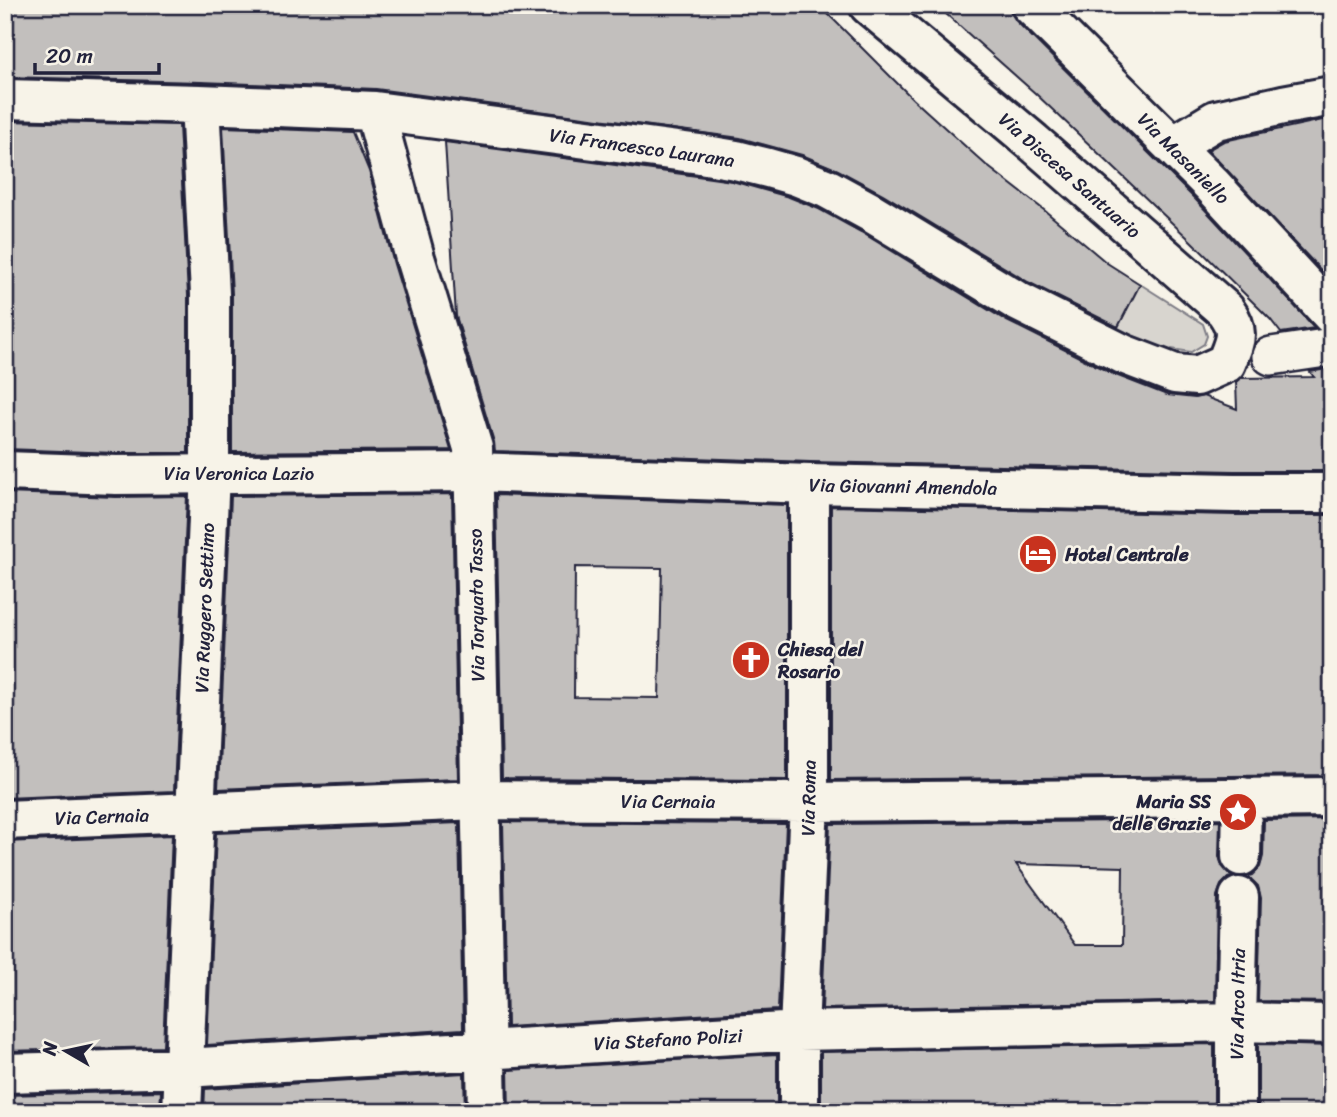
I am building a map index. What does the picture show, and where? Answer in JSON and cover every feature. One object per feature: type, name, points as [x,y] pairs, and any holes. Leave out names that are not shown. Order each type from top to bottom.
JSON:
[{"type":"street","name":"Via Discesa Santuario","points":[[869,5],[1033,142],[1225,310],[1234,323],[1236,339],[1226,363]]},
{"type":"street","name":"Via Masaniello","points":[[1031,5],[1212,185],[1332,315]]},
{"type":"street","points":[[1173,146],[1216,120],[1332,96]]},
{"type":"street","name":"Via Francesco Laurana","points":[[5,99],[374,111],[736,160],[796,176],[828,189],[1017,301],[1123,354],[1175,374],[1197,376],[1226,363]]},
{"type":"street","name":"Via Ruggero Settimo","points":[[182,1112],[210,473],[210,294],[200,104]]},
{"type":"street","name":"Via Torquato Tasso","points":[[374,111],[473,448],[487,1112]]},
{"type":"street","points":[[1271,356],[1332,347]]},
{"type":"street","name":"Via Veronica Lazio","points":[[5,471],[116,475],[474,472]]},
{"type":"street","name":"Via Giovanni Amendola","points":[[474,472],[809,484],[1332,493]]},
{"type":"street","name":"Via Roma","points":[[799,1112],[799,1031],[809,802],[809,484]]},
{"type":"street","points":[[1241,856],[1242,797]]},
{"type":"street","name":"Via Cernaia","points":[[5,820],[479,800],[809,802],[1332,797]]},
{"type":"street","name":"Via Arco Itria","points":[[1236,1112],[1239,897]]},
{"type":"street","name":"Via Stefano Polizi","points":[[5,1073],[185,1068],[799,1031],[1236,1022],[1332,1024]]},
{"type":"shaded area","points":[[1140,284],[1203,324],[1207,336],[1204,344],[1191,352],[1172,349],[1167,359],[1115,333]]},
{"type":"building","points":[[5,5],[819,5],[913,99],[986,165],[1107,263],[1140,284],[1118,327],[1028,282],[883,194],[838,170],[802,155],[740,138],[376,89],[5,77]]},
{"type":"building","points":[[936,5],[1009,5],[1016,21],[1196,200],[1315,328],[1281,333],[1190,240],[1036,94]]},
{"type":"building","points":[[1332,118],[1332,282],[1208,150],[1224,141]]},
{"type":"building","points":[[5,121],[179,125],[188,295],[188,453],[5,449]]},
{"type":"building","points":[[223,127],[353,132],[369,171],[394,264],[451,450],[232,452],[232,294]]},
{"type":"building","points":[[445,142],[732,181],[789,197],[819,209],[861,232],[1007,321],[1113,374],[1167,395],[1195,398],[1203,396],[1237,409],[1236,382],[1240,378],[1314,377],[1310,372],[1332,368],[1332,471],[810,462],[495,451],[456,316]]},
{"type":"building","points":[[5,493],[116,497],[187,496],[174,791],[5,798]]},
{"type":"building","points":[[452,494],[458,779],[218,789],[231,496]]},
{"type":"building","points":[[496,495],[787,505],[787,780],[502,778]],"holes":[[[575,567],[662,568],[659,698],[574,697]]]},
{"type":"building","points":[[831,506],[1332,515],[1332,775],[831,780]]},
{"type":"building","points":[[1332,819],[1332,1002],[1258,1001],[1261,898],[1258,886],[1245,877],[1252,875],[1260,867],[1264,820]]},
{"type":"building","points":[[1220,820],[1219,856],[1222,866],[1235,876],[1228,878],[1221,885],[1217,896],[1215,1001],[822,1009],[830,824]],"holes":[[[1016,864],[1123,867],[1122,945],[1075,945]]]},
{"type":"building","points":[[503,822],[786,824],[778,1010],[507,1027]]},
{"type":"building","points":[[459,823],[463,1029],[207,1045],[216,833]]},
{"type":"building","points":[[172,835],[163,1047],[5,1051],[5,842]]},
{"type":"building","points":[[1214,1044],[1214,1112],[821,1112],[821,1052]]},
{"type":"building","points":[[1258,1044],[1332,1046],[1332,1112],[1258,1112]]},
{"type":"building","points":[[777,1054],[777,1112],[509,1112],[508,1070]]},
{"type":"building","points":[[464,1073],[465,1112],[204,1112],[205,1089]]},
{"type":"building","points":[[161,1091],[160,1112],[5,1112],[5,1095]]},
{"type":"place","name":"Hotel Centrale","points":[[1038,554]]},
{"type":"place","name":"Chiesa del Rosario","points":[[751,660]]},
{"type":"place","name":"Maria SS delle Grazie","points":[[1238,812]]}]
